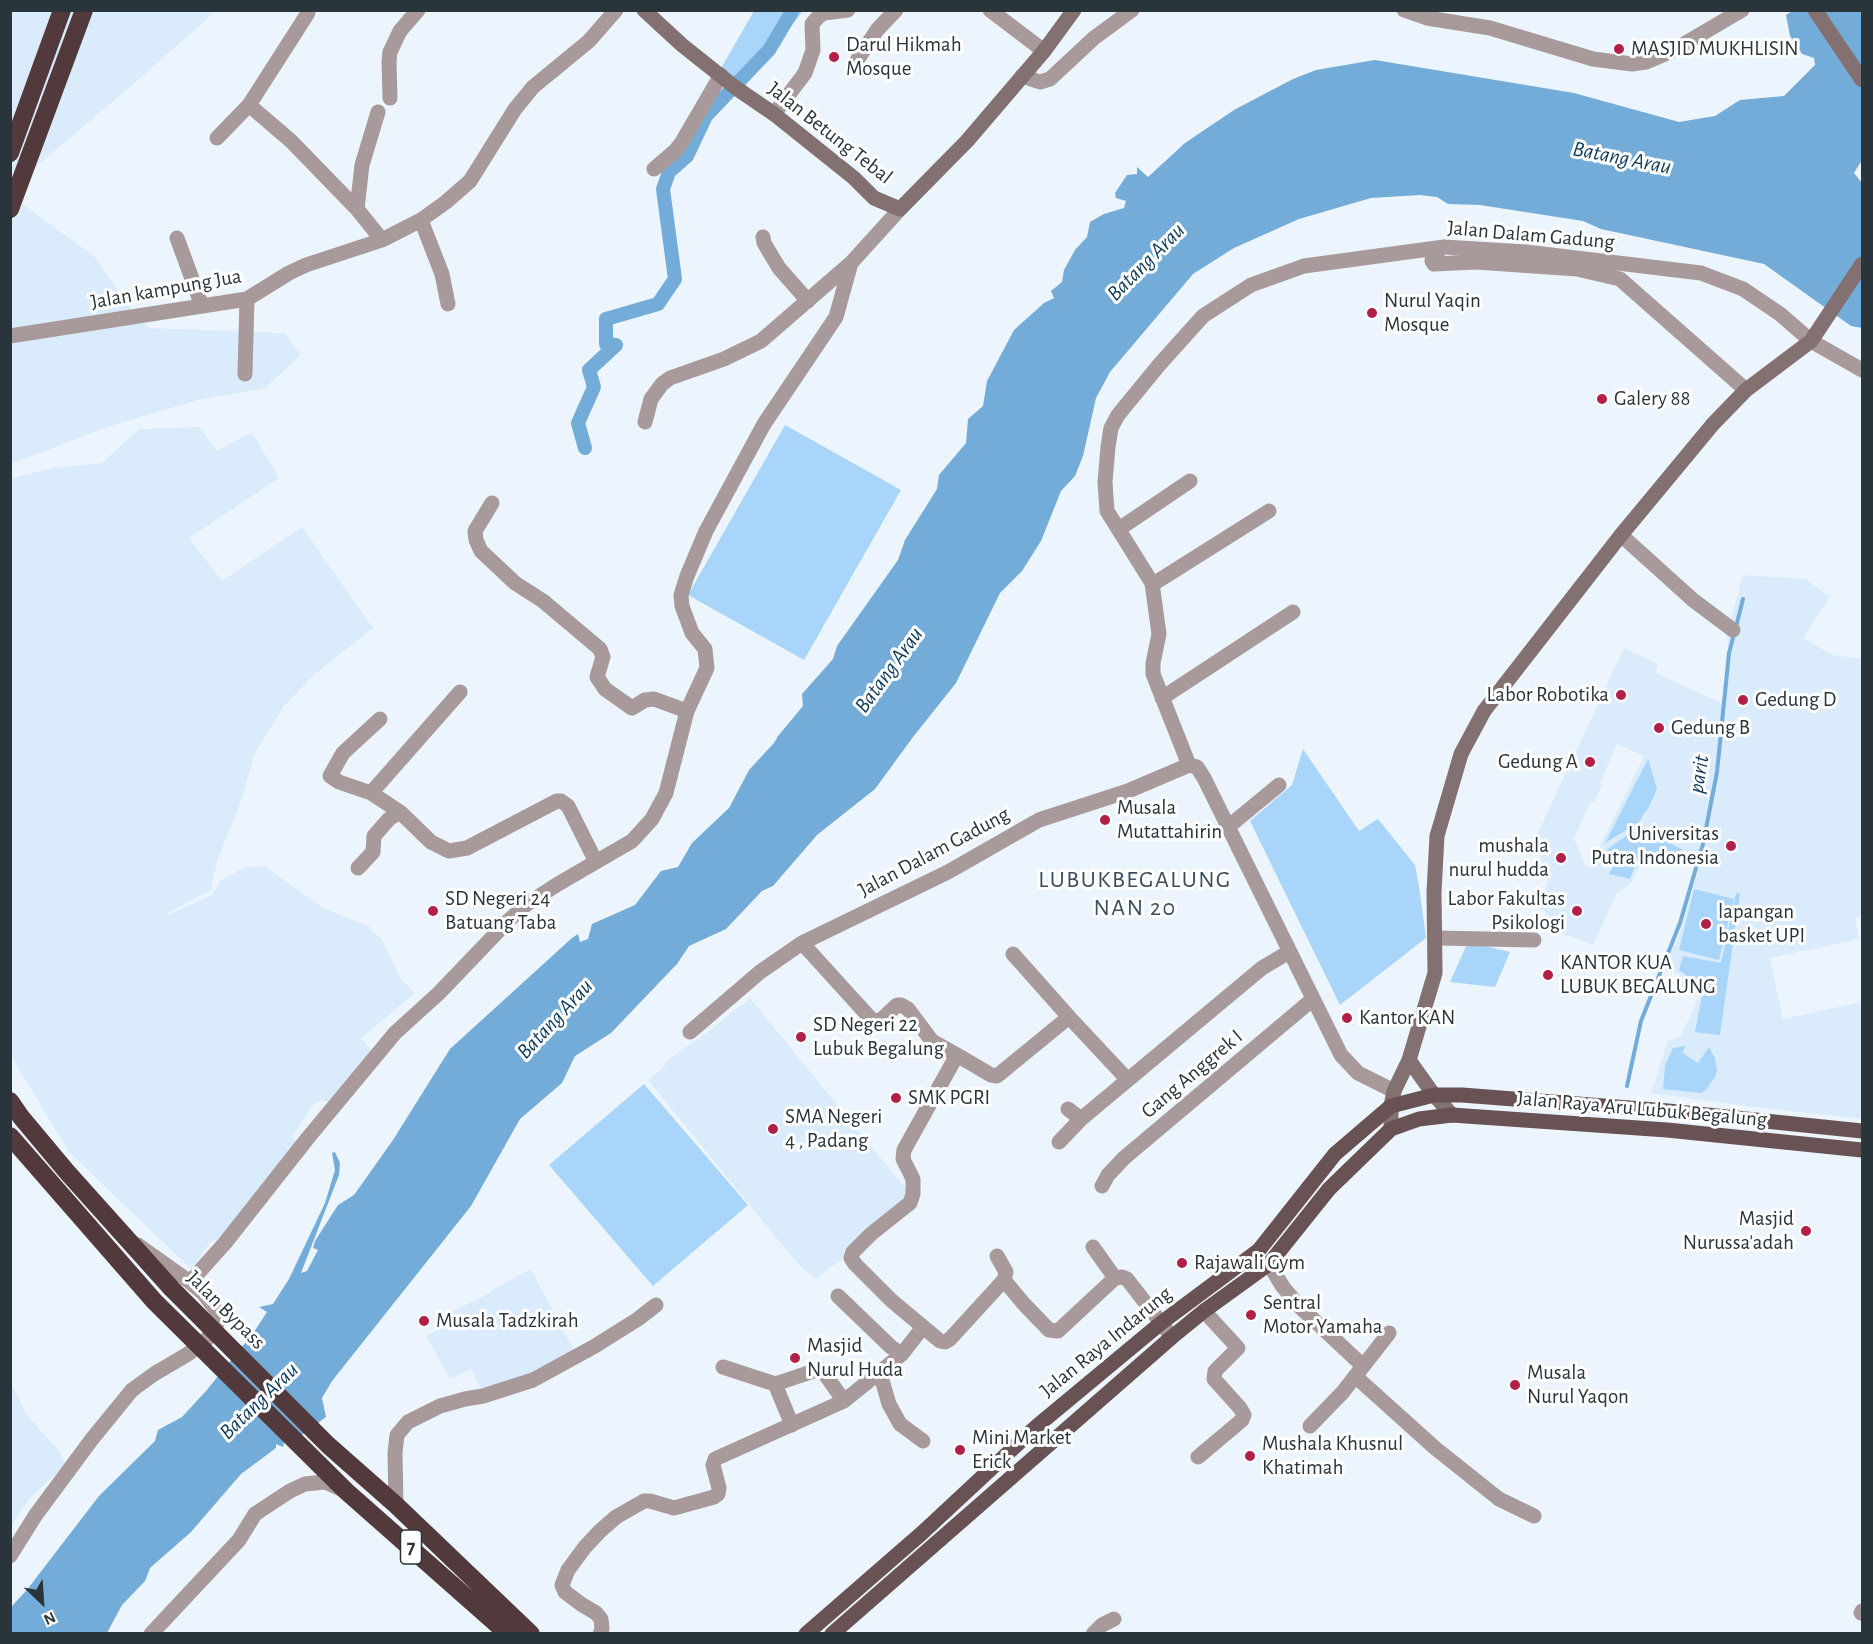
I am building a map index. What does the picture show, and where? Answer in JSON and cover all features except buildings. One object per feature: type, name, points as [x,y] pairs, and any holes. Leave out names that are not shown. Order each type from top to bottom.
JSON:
[{"type":"highway","points":[[10,153],[62,10]]},
{"type":"highway","points":[[10,209],[84,10]]},
{"type":"highway","name":"Jalan Bypass","points":[[10,1101],[59,1163],[172,1288],[328,1445],[396,1505],[531,1634]]},
{"type":"highway","name":"7","points":[[10,1136],[154,1301],[346,1491],[508,1634]]},
{"type":"main road","name":"Jalan Betung Tebal","points":[[645,10],[682,45],[727,81],[774,114],[854,178],[874,198],[900,209],[967,141],[1044,51],[1074,10]]},
{"type":"main road","points":[[1815,10],[1863,81]]},
{"type":"main road","points":[[1391,1129],[1392,1099],[1410,1060],[1435,973],[1434,892],[1437,836],[1461,754],[1484,711],[1621,535],[1713,424],[1746,390],[1811,341],[1863,264]]},
{"type":"main road","points":[[1410,1060],[1434,1095],[1452,1115]]},
{"type":"main road","name":"Jalan Raya Indarung","points":[[806,1634],[922,1533],[1044,1420],[1161,1323],[1259,1250],[1335,1154],[1392,1099],[1434,1095]]},
{"type":"main road","name":"Jalan Raya Aru Lubuk Begalung","points":[[1434,1095],[1462,1095],[1668,1111],[1863,1131]]},
{"type":"main road","points":[[1667,1130],[1668,1111]]},
{"type":"main road","name":"Jalan Raya Aru Lubuk Begalung","points":[[1419,1119],[1452,1115],[1667,1130],[1863,1150]]},
{"type":"main road","name":"Jalan Raya Indarung","points":[[832,1634],[1172,1337],[1269,1264],[1329,1189],[1391,1129],[1419,1119]]},
{"type":"main road","points":[[1044,1420],[1059,1436]]},
{"type":"street","points":[[390,98],[390,52],[400,31],[418,10]]},
{"type":"street","name":"Jalan kampung Jua","points":[[10,336],[247,299],[306,265],[382,240],[421,220],[470,181],[533,87],[589,41],[616,10]]},
{"type":"street","points":[[774,114],[805,73],[813,50],[812,24],[824,14],[848,10]]},
{"type":"street","points":[[854,65],[877,30],[896,10]]},
{"type":"street","points":[[990,10],[1044,51]]},
{"type":"street","points":[[1022,76],[1040,81],[1050,78],[1104,30],[1132,10]]},
{"type":"street","points":[[1404,10],[1473,24],[1593,59],[1632,64],[1646,62],[1674,50],[1742,10]]},
{"type":"street","points":[[218,138],[249,105],[308,13]]},
{"type":"street","points":[[654,169],[675,151],[727,81]]},
{"type":"street","points":[[249,105],[291,141],[357,209],[382,240]]},
{"type":"street","points":[[357,209],[362,165],[378,112]]},
{"type":"street","points":[[645,422],[651,399],[662,384],[670,378],[724,358],[761,341],[852,263],[900,209]]},
{"type":"street","points":[[421,220],[442,274],[448,304]]},
{"type":"street","points":[[763,237],[764,243],[779,268],[808,301]]},
{"type":"street","points":[[177,238],[202,306]]},
{"type":"street","points":[[1444,247],[1433,254],[1434,264],[1476,262],[1577,269],[1620,279],[1746,390]]},
{"type":"street","name":"Jalan Dalam Gadung","points":[[1189,765],[1153,674],[1152,663],[1160,634],[1152,583],[1110,516],[1107,506],[1105,482],[1111,428],[1118,415],[1152,373],[1203,316],[1251,285],[1304,266],[1444,247],[1526,252],[1701,273],[1743,290],[1780,314],[1811,341],[1863,370]]},
{"type":"street","points":[[190,1282],[225,1243],[394,1033],[439,993],[527,904],[632,841],[652,819],[666,793],[687,711],[707,668],[705,649],[692,633],[682,606],[681,595],[687,576],[706,531],[764,424],[836,317],[852,263]]},
{"type":"street","points":[[245,374],[247,299]]},
{"type":"street","points":[[1119,529],[1190,481]]},
{"type":"street","points":[[492,503],[475,531],[480,551],[515,583],[543,601],[600,649],[603,657],[597,677],[605,689],[632,708],[645,700],[654,699],[687,711]]},
{"type":"street","points":[[1152,583],[1269,511]]},
{"type":"street","points":[[1621,535],[1693,600],[1733,630]]},
{"type":"street","points":[[1162,698],[1293,612]]},
{"type":"street","points":[[372,793],[460,692]]},
{"type":"street","points":[[380,719],[343,753],[330,776],[339,782],[372,793],[400,812],[431,842],[449,851],[467,848],[561,801],[568,806],[596,862]]},
{"type":"street","name":"Jalan Dalam Gadung","points":[[690,1032],[760,972],[802,943],[948,872],[1039,820],[1128,791],[1189,765],[1197,767],[1341,1055],[1358,1073],[1392,1099]]},
{"type":"street","points":[[1228,827],[1279,785]]},
{"type":"street","points":[[358,868],[373,852],[374,836],[388,819],[400,812]]},
{"type":"street","points":[[1436,938],[1534,940]]},
{"type":"street","points":[[802,943],[872,1020],[882,1019],[897,1005],[901,1005],[908,1009],[932,1041],[991,1075],[997,1076],[1069,1017]]},
{"type":"street","points":[[1059,1142],[1081,1119],[1127,1079],[1262,968],[1289,952]]},
{"type":"street","points":[[1013,954],[1127,1079]]},
{"type":"street","name":"Gang Anggrek I","points":[[1102,1186],[1108,1175],[1124,1158],[1313,999]]},
{"type":"street","points":[[957,1055],[904,1150],[903,1159],[912,1179],[913,1194],[910,1203],[871,1234],[852,1254],[855,1264],[892,1302],[940,1341],[950,1340],[1005,1280],[1006,1272],[996,1256]]},
{"type":"street","points":[[1068,1109],[1081,1119]]},
{"type":"street","points":[[10,1556],[35,1516],[84,1449],[132,1390],[207,1339],[218,1322],[216,1310],[203,1293],[122,1234]]},
{"type":"street","points":[[1093,1247],[1115,1278]]},
{"type":"street","points":[[1269,1264],[1283,1287],[1300,1306],[1359,1371],[1435,1448],[1498,1499],[1534,1516]]},
{"type":"street","points":[[1005,1280],[1023,1304],[1053,1332],[1063,1328],[1115,1278],[1122,1277],[1127,1279],[1172,1337]]},
{"type":"street","points":[[838,1296],[891,1347],[902,1354]]},
{"type":"street","points":[[396,1505],[397,1435],[408,1422],[440,1406],[483,1396],[532,1380],[594,1346],[656,1305]]},
{"type":"street","points":[[1198,1457],[1242,1420],[1244,1415],[1214,1379],[1215,1371],[1238,1348],[1204,1311]]},
{"type":"street","points":[[600,1634],[601,1619],[596,1613],[573,1598],[562,1586],[574,1563],[600,1531],[616,1517],[644,1501],[674,1508],[714,1497],[718,1494],[719,1488],[713,1466],[715,1459],[844,1401],[902,1354],[923,1327]]},
{"type":"street","points":[[1310,1426],[1389,1334]]},
{"type":"street","points":[[723,1367],[775,1384],[822,1370],[844,1401]]},
{"type":"street","points":[[880,1373],[885,1394],[900,1424],[923,1441]]},
{"type":"street","points":[[775,1384],[792,1425]]},
{"type":"street","points":[[151,1634],[239,1540],[255,1514],[305,1484],[325,1482],[346,1491]]},
{"type":"street","points":[[1093,1634],[1102,1625],[1114,1619]]},
{"type":"shaded area","points":[[11,11],[216,11],[11,188]]},
{"type":"shaded area","points":[[754,11],[803,11],[735,95],[716,77]]},
{"type":"shaded area","points":[[11,196],[94,256],[129,306],[148,328],[284,333],[301,355],[265,388],[198,400],[110,426],[11,464]]},
{"type":"shaded area","points":[[785,425],[901,490],[804,660],[688,595]]},
{"type":"shaded area","points":[[199,427],[217,451],[252,432],[279,478],[189,538],[222,581],[302,527],[373,628],[315,674],[284,706],[255,753],[241,801],[217,861],[211,890],[167,913],[168,915],[212,895],[221,880],[246,867],[265,866],[323,908],[370,927],[371,931],[381,938],[401,979],[415,993],[361,1038],[373,1052],[330,1103],[322,1100],[310,1109],[292,1137],[298,1143],[223,1239],[214,1240],[208,1245],[192,1270],[69,1152],[11,1056],[11,478],[54,468],[102,463],[139,429]]},
{"type":"shaded area","name":"Universitas Putra Indonesia","points":[[1743,575],[1806,579],[1830,597],[1803,638],[1833,655],[1862,659],[1862,916],[1855,918],[1859,939],[1770,958],[1783,1019],[1862,1002],[1862,1119],[1651,1093],[1668,1040],[1680,1037],[1699,997],[1677,986],[1680,974],[1662,970],[1678,938],[1700,864],[1681,857],[1674,863],[1639,867],[1630,884],[1617,893],[1593,945],[1543,926],[1546,912],[1537,907],[1548,882],[1537,848],[1541,839],[1536,837],[1624,648],[1658,664],[1656,673],[1723,704],[1729,654],[1727,634]],"holes":[[[1617,744],[1644,756],[1589,868],[1574,839],[1591,801],[1594,802],[1602,785],[1600,783]],[[1647,760],[1657,789],[1643,818]],[[1736,894],[1740,894],[1720,1035],[1703,991],[1686,986],[1687,976],[1721,964]],[[1685,1047],[1683,1053],[1698,1063],[1709,1047],[1717,1071],[1706,1090],[1663,1088],[1665,1065]]]},
{"type":"shaded area","points":[[1303,749],[1359,831],[1378,819],[1415,865],[1419,886],[1426,938],[1340,1005],[1250,821],[1292,785]]},
{"type":"shaded area","points":[[1648,759],[1657,789],[1649,807],[1638,823],[1605,843]]},
{"type":"shaded area","points":[[1642,830],[1682,849],[1677,860],[1655,854],[1645,854],[1638,858],[1630,879],[1609,874],[1614,865],[1602,860],[1609,848],[1632,832]]},
{"type":"shaded area","name":"lapangan basket UPI","points":[[1694,889],[1734,899],[1719,960],[1679,950]]},
{"type":"shaded area","points":[[1736,893],[1740,894],[1720,1035],[1695,1032],[1703,991],[1686,986],[1687,976],[1679,970],[1683,956],[1721,963]]},
{"type":"shaded area","points":[[1468,942],[1510,952],[1495,987],[1450,982]]},
{"type":"shaded area","name":"SMA Negeri 4 , Padang","points":[[750,998],[907,1190],[913,1194],[867,1245],[829,1268],[816,1279],[802,1268],[773,1234],[648,1080],[665,1066],[665,1062]]},
{"type":"shaded area","points":[[1685,1046],[1683,1053],[1698,1063],[1709,1047],[1715,1058],[1717,1071],[1715,1077],[1701,1093],[1663,1089],[1665,1065],[1673,1048]]},
{"type":"shaded area","points":[[644,1084],[748,1205],[653,1286],[549,1165]]},
{"type":"shaded area","points":[[531,1269],[575,1353],[484,1395],[471,1369],[450,1379],[426,1336],[447,1325],[449,1313]]},
{"type":"shaded area","points":[[10,1381],[26,1414],[58,1450],[66,1464],[29,1499],[11,1526]]},
{"type":"water","name":"Batang Arau","points":[[1792,11],[1862,11],[1862,160],[1854,173],[1862,183],[1862,328],[1851,326],[1764,264],[1601,229],[1583,221],[1480,205],[1448,204],[1437,197],[1420,195],[1371,198],[1299,219],[1234,248],[1193,274],[1110,372],[1096,398],[1083,456],[1075,476],[1061,491],[1041,541],[1022,571],[1000,593],[956,683],[875,789],[817,835],[773,886],[762,891],[726,929],[689,946],[677,964],[611,1033],[575,1056],[562,1083],[520,1119],[471,1206],[332,1381],[322,1398],[326,1417],[298,1438],[285,1439],[283,1447],[276,1444],[276,1448],[241,1474],[191,1532],[150,1568],[145,1581],[122,1605],[107,1633],[11,1634],[11,1607],[26,1591],[99,1496],[155,1441],[158,1430],[182,1417],[206,1391],[254,1332],[267,1312],[259,1307],[273,1304],[289,1279],[325,1203],[335,1170],[332,1153],[335,1152],[340,1163],[339,1175],[301,1273],[307,1271],[318,1250],[313,1248],[315,1241],[338,1205],[354,1195],[393,1140],[450,1049],[572,938],[578,934],[580,942],[588,939],[592,924],[635,905],[661,871],[678,867],[692,843],[729,808],[749,770],[803,706],[802,694],[833,659],[837,646],[898,560],[905,540],[937,489],[939,475],[966,443],[968,419],[983,406],[987,381],[1014,330],[1044,303],[1054,298],[1051,291],[1062,282],[1064,270],[1075,250],[1087,237],[1090,222],[1104,214],[1124,208],[1126,201],[1116,198],[1115,193],[1127,175],[1137,174],[1137,167],[1148,177],[1185,143],[1234,110],[1293,79],[1316,70],[1375,60],[1574,93],[1679,122],[1715,116],[1740,100],[1784,96],[1815,65],[1814,58],[1802,54],[1790,36],[1786,15]]},
{"type":"waterway","points":[[585,448],[578,423],[594,387],[589,370],[616,345],[606,344],[606,319],[658,304],[675,279],[663,189],[669,172],[687,156],[706,116],[769,50],[793,10]]},
{"type":"waterway","name":"parit","points":[[1736,627],[1743,599]]},
{"type":"waterway","name":"parit","points":[[1627,1086],[1641,1021],[1680,923],[1703,844],[1717,772],[1729,653],[1734,634]]},
{"type":"place","name":"MASJID MUKHLISIN","points":[[1619,49]]},
{"type":"place","name":"Darul Hikmah Mosque","points":[[834,57]]},
{"type":"place","name":"Nurul Yaqin Mosque","points":[[1372,313]]},
{"type":"place","name":"Galery 88","points":[[1602,399]]},
{"type":"place","name":"Labor Robotika","points":[[1621,695]]},
{"type":"place","name":"Gedung D","points":[[1743,700]]},
{"type":"place","name":"Gedung B","points":[[1659,728]]},
{"type":"place","name":"Gedung A","points":[[1590,762]]},
{"type":"place","name":"Musala Mutattahirin","points":[[1105,820]]},
{"type":"place","name":"Universitas Putra Indonesia","points":[[1731,846]]},
{"type":"place","name":"mushala nurul hudda","points":[[1561,858]]},
{"type":"place","name":"SD Negeri 24 Batuang Taba","points":[[433,911]]},
{"type":"place","name":"Labor Fakultas Psikologi","points":[[1577,911]]},
{"type":"place","name":"lapangan basket UPI","points":[[1706,924]]},
{"type":"place","name":"KANTOR KUA LUBUK BEGALUNG","points":[[1548,975]]},
{"type":"place","name":"Kantor KAN","points":[[1347,1018]]},
{"type":"place","name":"SD Negeri 22 Lubuk Begalung","points":[[801,1037]]},
{"type":"place","name":"SMK PGRI","points":[[896,1098]]},
{"type":"place","name":"SMA Negeri 4 , Padang","points":[[773,1129]]},
{"type":"place","name":"Masjid Nurussa'adah","points":[[1806,1231]]},
{"type":"place","name":"Rajawali Gym","points":[[1182,1263]]},
{"type":"place","name":"Sentral Motor Yamaha","points":[[1251,1315]]},
{"type":"place","name":"Musala Tadzkirah","points":[[424,1321]]},
{"type":"place","name":"Masjid Nurul Huda","points":[[795,1358]]},
{"type":"place","name":"Musala Nurul Yaqon","points":[[1515,1385]]},
{"type":"place","name":"Mini Market Erick","points":[[960,1450]]},
{"type":"place","name":"Mushala Khusnul Khatimah","points":[[1250,1456]]},
{"type":"district","name":"LUBUKBEGALUNG NAN 20","points":[[1135,894]]}]
